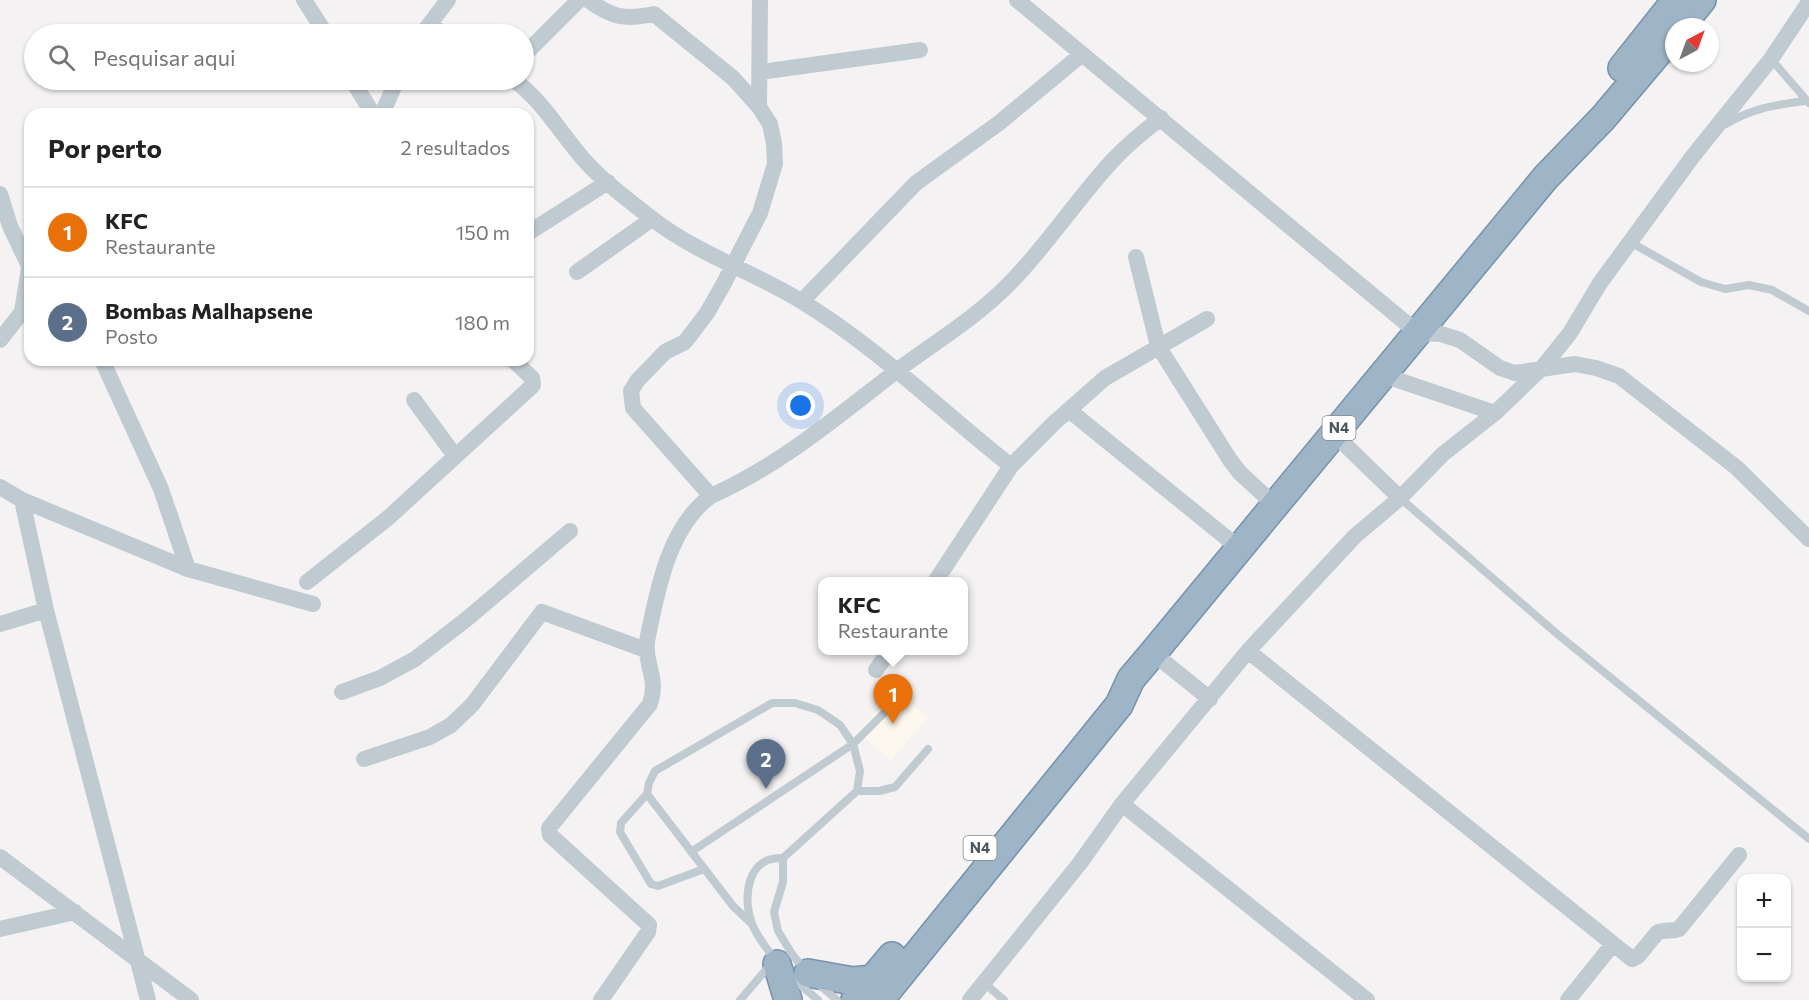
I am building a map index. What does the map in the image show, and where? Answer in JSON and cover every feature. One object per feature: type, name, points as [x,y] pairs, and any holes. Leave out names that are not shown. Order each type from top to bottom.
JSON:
[{"type":"highway","name":"N4","points":[[1546,177],[1590,107],[1676,0]]},
{"type":"highway","points":[[1687,18],[1702,0]]},
{"type":"highway","name":"N4","points":[[855,1000],[876,990],[1119,705],[1131,680],[1239,548],[1546,177],[1603,118],[1665,45]]},
{"type":"highway","points":[[776,962],[788,1000]]},
{"type":"highway","points":[[808,974],[853,981],[876,990]]},
{"type":"street","points":[[304,0],[320,24]]},
{"type":"street","points":[[430,24],[448,0]]},
{"type":"street","points":[[534,46],[579,0]]},
{"type":"street","points":[[588,0],[623,18],[632,19],[654,14],[733,78],[770,124],[775,164],[760,213],[718,294],[685,342],[665,352],[637,381],[631,392],[633,408],[711,496]]},
{"type":"street","points":[[759,108],[760,0]]},
{"type":"street","points":[[1017,0],[1418,333],[1441,334],[1460,340],[1500,368],[1515,373],[1575,364],[1619,376],[1737,468],[1809,539]]},
{"type":"street","points":[[970,1000],[1080,863],[1122,804],[1248,651],[1355,536],[1400,498],[1443,454],[1495,413],[1542,368],[1570,333],[1600,283],[1712,132],[1771,59],[1809,2]]},
{"type":"street","points":[[760,72],[920,50]]},
{"type":"street","points":[[802,301],[916,183],[999,123],[1081,55]]},
{"type":"street","points":[[358,90],[369,108]]},
{"type":"street","points":[[385,108],[393,90]]},
{"type":"street","points":[[529,90],[586,162],[652,219],[682,238],[802,301],[897,371],[1011,466]]},
{"type":"street","points":[[601,1000],[648,932],[649,925],[550,836],[549,828],[650,704],[654,691],[646,650],[661,576],[686,520],[700,504],[711,496],[790,451],[840,416],[988,304],[1033,258],[1114,159],[1161,118]]},
{"type":"street","points":[[534,229],[608,182]]},
{"type":"street","points":[[0,194],[5,225],[24,258]]},
{"type":"street","points":[[577,272],[652,219]]},
{"type":"street","points":[[1136,257],[1158,346],[1230,460],[1240,473],[1275,505]]},
{"type":"street","points":[[0,340],[24,312]]},
{"type":"street","points":[[938,577],[1011,466],[1054,423],[1105,378],[1207,319]]},
{"type":"street","points":[[105,366],[161,489],[188,569]]},
{"type":"street","points":[[307,582],[388,518],[533,385],[532,378],[519,366]]},
{"type":"street","points":[[1383,375],[1495,413]]},
{"type":"street","points":[[414,400],[455,456]]},
{"type":"street","points":[[1070,411],[1239,548]]},
{"type":"street","points":[[1334,434],[1400,498]]},
{"type":"street","points":[[0,487],[22,500],[188,569],[313,604]]},
{"type":"street","points":[[22,500],[46,610],[148,1000]]},
{"type":"street","points":[[342,692],[380,678],[415,659],[468,618],[570,531]]},
{"type":"street","points":[[0,624],[46,610]]},
{"type":"street","points":[[364,759],[430,737],[451,724],[472,705],[542,612],[646,650]]},
{"type":"street","points":[[1248,651],[1632,959],[1638,956],[1661,930],[1679,929],[1739,855]]},
{"type":"street","points":[[1153,653],[1210,699]]},
{"type":"street","points":[[876,670],[887,655]]},
{"type":"street","points":[[1122,804],[1367,1000]]},
{"type":"street","points":[[0,858],[191,1000]]},
{"type":"street","points":[[0,929],[75,912]]},
{"type":"street","points":[[1568,1000],[1612,944]]},
{"type":"lane","points":[[1771,59],[1807,102]]},
{"type":"lane","points":[[1712,132],[1744,113],[1773,105],[1807,102]]},
{"type":"lane","points":[[1630,242],[1701,282],[1725,289],[1749,285],[1772,290],[1809,311]]},
{"type":"lane","points":[[1400,498],[1556,633],[1809,839]]},
{"type":"lane","points":[[691,852],[853,744],[897,700]]},
{"type":"lane","points":[[704,869],[658,886],[651,884],[620,832],[621,823],[648,794],[649,783],[655,771],[772,703],[795,703],[818,710],[840,726],[853,744],[860,771],[857,791],[783,858],[771,857],[761,863],[751,875],[747,899],[751,923]]},
{"type":"lane","points":[[857,791],[879,791],[895,787],[928,749]]},
{"type":"lane","points":[[648,794],[733,906],[751,923],[776,962],[818,1000]]},
{"type":"lane","points":[[783,858],[783,882],[774,912],[778,931],[808,974],[837,1000]]},
{"type":"lane","points":[[740,1000],[776,962]]},
{"type":"lane","points":[[984,983],[1004,1000]]},
{"type":"shaded area","points":[[896,690],[928,717],[891,761],[858,731]]},
{"type":"place","name":"KFC","points":[[893,724]]},
{"type":"place","name":"Bombas Malhapsene","points":[[766,789]]}]
